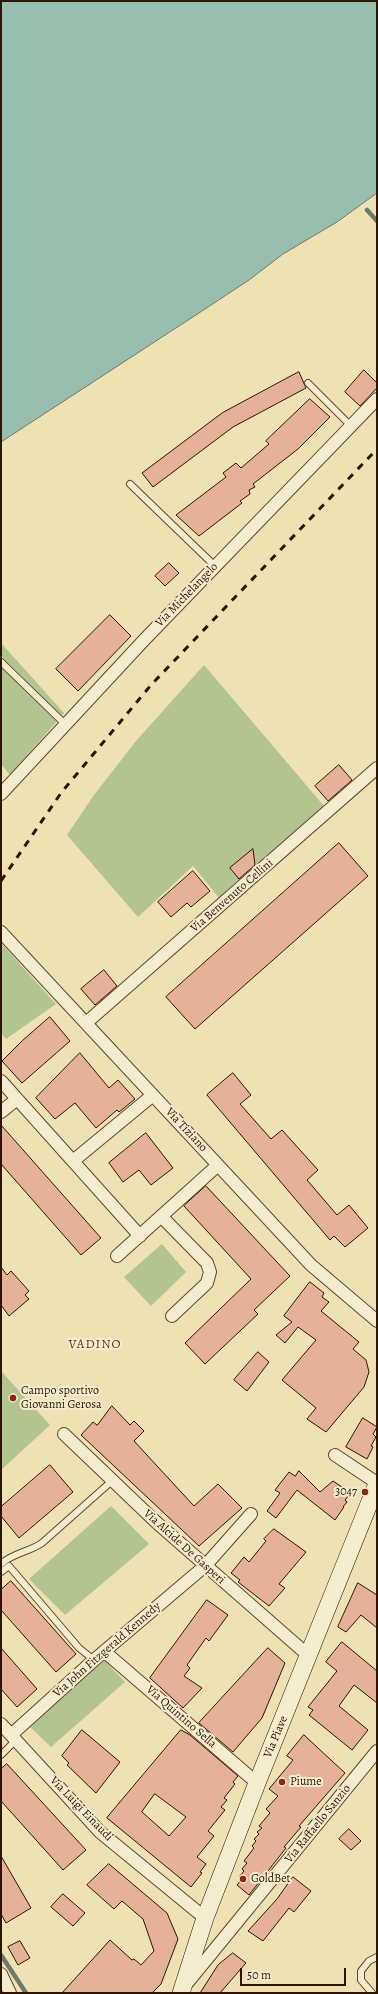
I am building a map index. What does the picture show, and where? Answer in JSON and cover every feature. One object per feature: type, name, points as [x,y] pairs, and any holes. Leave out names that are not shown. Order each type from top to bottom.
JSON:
[{"type":"main road","name":"Via Piave","points":[[181,1991],[205,1918],[257,1783],[377,1483]]},
{"type":"street","name":"Via Michelangelo","points":[[1,794],[215,566],[352,423],[377,399]]},
{"type":"street","name":"Via Benvenuto Cellini","points":[[86,1023],[377,768]]},
{"type":"street","name":"Via Tiziano","points":[[1,932],[311,1265],[377,1320]]},
{"type":"street","points":[[1,1081],[140,1236]]},
{"type":"street","points":[[73,1161],[153,1095]]},
{"type":"street","points":[[1,1112],[17,1099]]},
{"type":"street","points":[[117,1256],[218,1165]]},
{"type":"street","points":[[161,1216],[207,1263],[210,1272],[207,1283],[172,1316]]},
{"type":"street","name":"Via Alcide De Gasperi","points":[[64,1434],[205,1566],[309,1656]]},
{"type":"street","points":[[334,1455],[377,1483]]},
{"type":"street","name":"Via John Fitzgerald Kennedy","points":[[13,1738],[94,1660],[205,1566],[251,1514]]},
{"type":"street","name":"Via Quintino Sella","points":[[105,1652],[257,1783]]},
{"type":"street","name":"Via Luigi Einaudi","points":[[1,1724],[100,1832],[205,1918]]},
{"type":"street","name":"Via Raffaello Sanzio","points":[[181,1991],[377,1751]]},
{"type":"street","points":[[1,1974],[10,1993]]},
{"type":"lane","points":[[308,383],[352,423]]},
{"type":"lane","points":[[130,484],[215,566]]},
{"type":"lane","points":[[1,662],[66,725]]},
{"type":"lane","points":[[1,1564],[16,1554],[38,1546],[90,1502],[112,1480]]},
{"type":"lane","points":[[1,1572],[9,1566],[79,1648],[94,1660]]},
{"type":"lane","points":[[1,1755],[13,1738]]},
{"type":"lane","points":[[372,1993],[361,1980],[360,1971],[368,1961],[377,1957]]},
{"type":"green space","points":[[1,643],[64,713],[10,775],[1,764]]},
{"type":"green space","points":[[204,665],[324,806],[227,890],[220,899],[193,866],[138,917],[67,835],[94,795],[136,741]]},
{"type":"green space","points":[[1,943],[56,1004],[6,1039],[1,1033]]},
{"type":"green space","points":[[162,1244],[186,1272],[151,1306],[124,1277]]},
{"type":"green space","name":"Campo sportivo Giovanni Gerosa","points":[[1,1371],[50,1425],[1,1470]]},
{"type":"green space","points":[[111,1506],[149,1544],[65,1615],[29,1579]]},
{"type":"green space","points":[[102,1658],[125,1682],[51,1747],[28,1725]]},
{"type":"shaded area","points":[[1,1],[377,1],[377,193],[337,222],[283,254],[249,280],[1,442]]},
{"type":"building","points":[[364,370],[377,383],[377,388],[360,406],[345,392]]},
{"type":"building","points":[[299,372],[306,388],[233,427],[153,487],[142,473],[222,413]]},
{"type":"building","points":[[310,399],[330,417],[298,449],[253,484],[255,487],[249,490],[250,494],[240,501],[242,503],[199,536],[176,515],[226,477],[223,473],[236,463],[241,468],[269,444],[266,441]]},
{"type":"building","points":[[169,563],[179,573],[165,586],[155,576]]},
{"type":"building","points":[[110,615],[131,636],[78,691],[56,669]]},
{"type":"building","points":[[339,765],[352,780],[328,801],[315,786]]},
{"type":"building","points":[[339,843],[368,876],[195,1029],[166,997]]},
{"type":"building","points":[[253,849],[255,865],[239,879],[230,868]]},
{"type":"building","points":[[193,871],[210,891],[191,907],[187,903],[171,917],[158,902]]},
{"type":"building","points":[[104,970],[117,986],[95,1005],[81,989]]},
{"type":"building","points":[[50,1017],[70,1041],[22,1083],[2,1061],[22,1041]]},
{"type":"building","points":[[80,1053],[109,1088],[118,1080],[135,1099],[119,1112],[117,1110],[96,1128],[75,1103],[55,1119],[36,1098]]},
{"type":"building","points":[[233,1073],[251,1095],[240,1104],[271,1139],[282,1130],[318,1170],[307,1180],[337,1215],[349,1205],[368,1228],[345,1247],[334,1236],[330,1240],[207,1095]]},
{"type":"building","points":[[1,1125],[101,1238],[81,1255],[1,1164]]},
{"type":"building","points":[[146,1133],[173,1168],[151,1185],[139,1170],[123,1182],[109,1163]]},
{"type":"building","points":[[206,1186],[290,1276],[254,1310],[258,1314],[205,1364],[185,1343],[251,1279],[184,1206]]},
{"type":"building","points":[[1,1267],[7,1275],[11,1271],[29,1291],[25,1295],[29,1299],[9,1316],[1,1305]]},
{"type":"building","points":[[310,1282],[324,1293],[322,1297],[329,1302],[321,1311],[359,1342],[353,1349],[366,1360],[369,1372],[364,1387],[326,1432],[307,1419],[316,1408],[282,1380],[316,1340],[298,1327],[285,1343],[276,1335],[292,1322],[284,1316]]},
{"type":"building","points":[[258,1352],[269,1362],[247,1391],[234,1380]]},
{"type":"building","points":[[112,1406],[130,1425],[134,1421],[144,1431],[134,1441],[194,1506],[218,1484],[242,1508],[199,1546],[81,1435],[93,1422],[97,1425]]},
{"type":"building","points":[[363,1418],[377,1427],[373,1434],[376,1437],[371,1446],[373,1447],[367,1459],[346,1447]]},
{"type":"building","points":[[50,1465],[73,1492],[19,1538],[1,1516],[1,1507]]},
{"type":"building","points":[[299,1471],[320,1492],[333,1481],[351,1493],[345,1500],[347,1502],[335,1520],[297,1490],[276,1518],[267,1511],[280,1493],[275,1490],[289,1472],[295,1476]]},
{"type":"building","points":[[274,1529],[306,1552],[279,1584],[285,1588],[269,1606],[238,1582],[240,1580],[231,1573],[244,1557],[249,1562],[266,1541],[264,1539]]},
{"type":"building","points":[[11,1581],[76,1654],[56,1672],[1,1610],[1,1590]]},
{"type":"building","points":[[358,1583],[377,1595],[377,1628],[361,1615],[346,1632],[338,1627]]},
{"type":"building","points":[[207,1600],[228,1615],[209,1641],[206,1638],[187,1665],[190,1668],[184,1676],[202,1688],[183,1708],[150,1678]]},
{"type":"building","points":[[342,1642],[377,1671],[377,1703],[354,1685],[339,1706],[368,1730],[352,1750],[309,1715],[313,1710],[308,1707],[337,1671],[326,1662]]},
{"type":"building","points":[[1,1648],[37,1689],[17,1707],[1,1689]]},
{"type":"building","points":[[268,1648],[285,1663],[262,1718],[233,1752],[199,1723]]},
{"type":"building","points":[[82,1730],[120,1762],[96,1793],[67,1765],[69,1763],[62,1756]]},
{"type":"building","points":[[181,1730],[190,1735],[238,1776],[233,1782],[235,1784],[224,1798],[227,1800],[221,1807],[225,1810],[208,1831],[214,1836],[197,1857],[206,1864],[200,1872],[202,1873],[191,1887],[107,1818]],"holes":[[[155,1794],[186,1817],[169,1836],[142,1812]]]},
{"type":"building","points":[[304,1735],[345,1773],[299,1826],[301,1827],[284,1847],[286,1848],[249,1895],[237,1885],[242,1879],[239,1877],[244,1871],[242,1869],[247,1863],[244,1861],[254,1848],[252,1846],[256,1841],[254,1839],[259,1834],[257,1832],[262,1828],[259,1826],[270,1813],[266,1809],[278,1796],[269,1789],[293,1760],[287,1756]]},
{"type":"building","points":[[7,1764],[86,1850],[63,1870],[1,1801],[1,1769]]},
{"type":"building","points":[[349,1829],[361,1841],[351,1850],[339,1839]]},
{"type":"building","points":[[1,1856],[31,1908],[6,1923],[1,1914]]},
{"type":"building","points":[[109,1864],[167,1913],[178,1939],[161,1984],[152,1993],[62,1993],[110,1940],[132,1960],[134,1959],[141,1965],[154,1951],[143,1919],[122,1901],[114,1909],[87,1885]]},
{"type":"building","points":[[293,1877],[311,1891],[294,1912],[289,1908],[263,1941],[248,1931],[277,1899]]},
{"type":"building","points":[[63,1894],[85,1913],[73,1926],[51,1907]]},
{"type":"building","points":[[20,1941],[30,1958],[18,1965],[8,1947]]},
{"type":"building","points":[[233,1953],[246,1963],[220,1993],[200,1993],[218,1965]]},
{"type":"waterway","points":[[367,210],[377,221]]},
{"type":"waterway","points":[[1,1955],[26,1993]]},
{"type":"railway","points":[[1,881],[61,793],[151,685],[377,449]]},
{"type":"place","name":"Campo sportivo Giovanni Gerosa","points":[[13,1398]]},
{"type":"place","name":"3047","points":[[365,1492]]},
{"type":"place","name":"Piume","points":[[282,1782]]},
{"type":"place","name":"GoldBet","points":[[243,1879]]},
{"type":"district","name":"VADINO","points":[[95,1345]]}]
